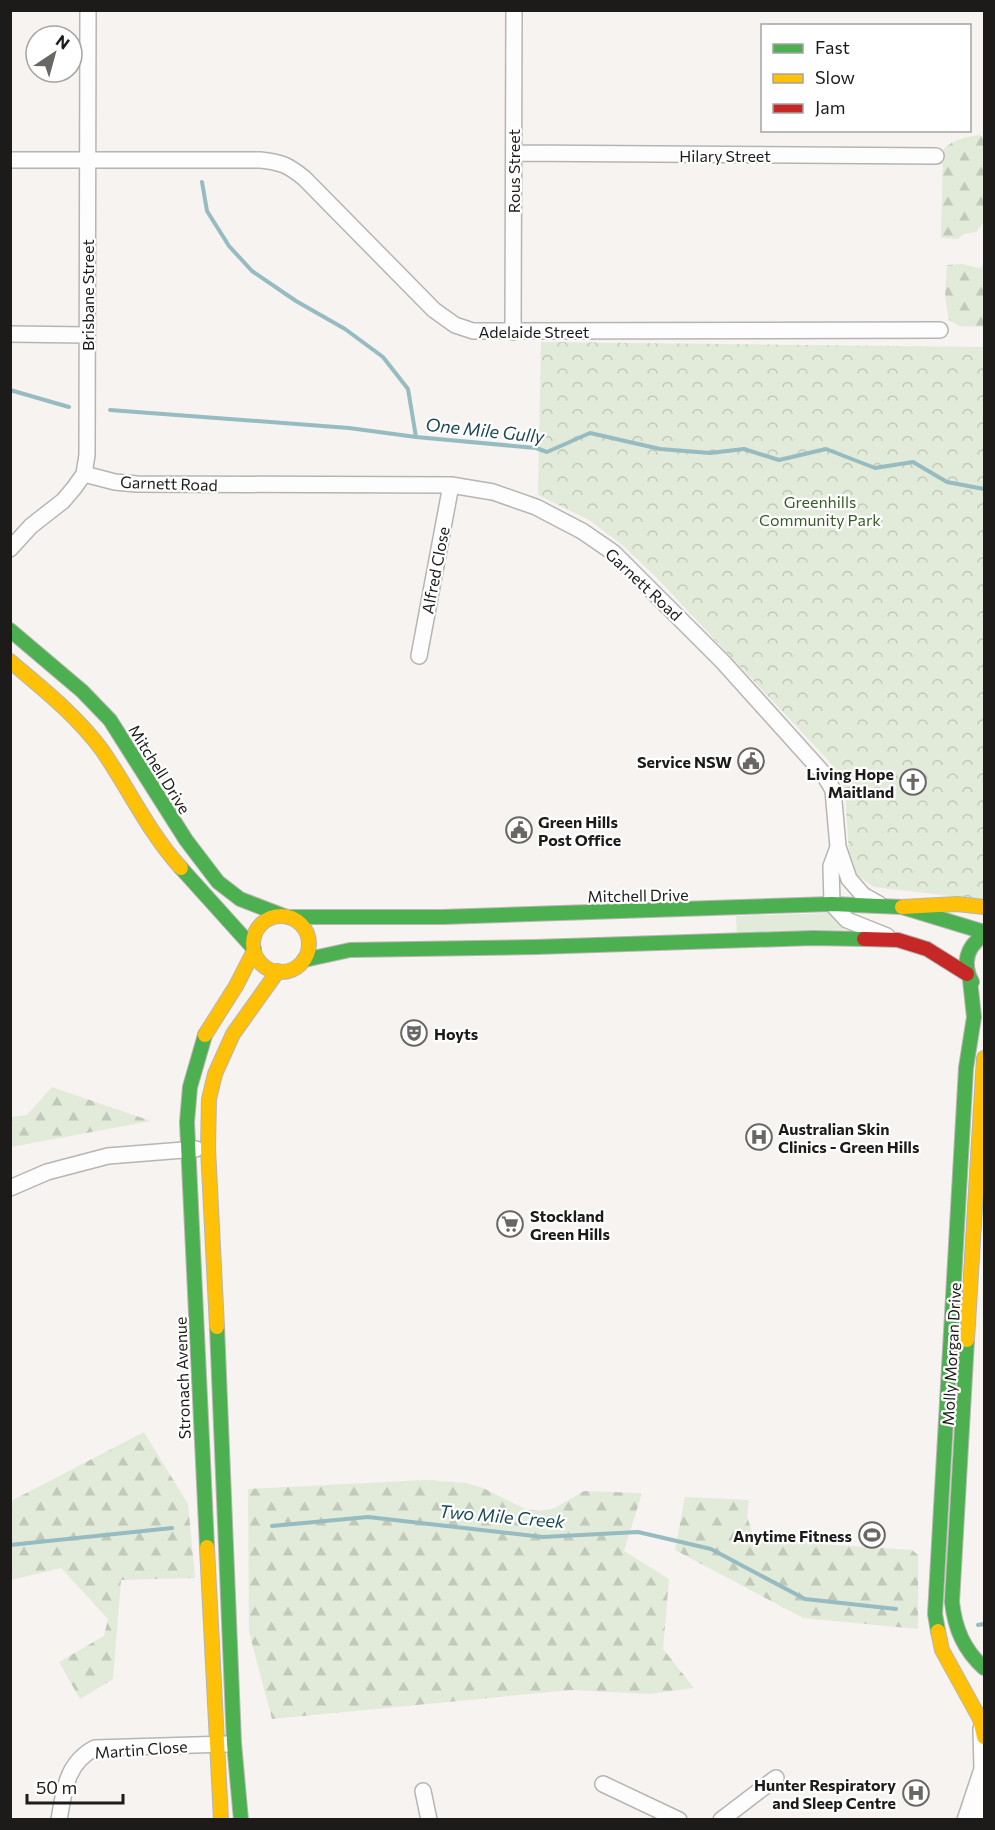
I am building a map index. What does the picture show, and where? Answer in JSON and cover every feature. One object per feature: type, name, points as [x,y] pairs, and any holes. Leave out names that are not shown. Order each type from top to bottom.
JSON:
[{"type":"main road","name":"Mitchell Drive","points":[[10,630],[82,691],[110,720],[186,840],[218,882],[240,899],[286,916],[442,917],[832,904],[880,905],[902,907],[984,934]]},
{"type":"main road","points":[[10,661],[66,709],[87,732],[102,751],[166,851],[254,950],[264,966],[278,971],[291,970],[304,960],[338,951],[362,949],[536,947],[813,938],[898,940],[927,949],[969,977],[973,984],[984,992]]},
{"type":"main road","points":[[902,907],[957,904],[984,907]]},
{"type":"main road","points":[[254,950],[254,939],[261,925],[269,919],[286,916],[302,926],[308,935],[309,946],[304,960]]},
{"type":"main road","name":"Molly Morgan Drive","points":[[982,1728],[957,1672],[942,1650],[935,1614],[965,1077],[974,1017],[966,957],[971,945],[984,934]]},
{"type":"main road","name":"Stronach Avenue","points":[[222,1820],[187,1122],[190,1087],[197,1058],[212,1022],[236,986],[254,950]]},
{"type":"main road","points":[[241,1820],[234,1743],[224,1466],[208,1148],[209,1100],[215,1074],[233,1034],[278,971]]},
{"type":"main road","name":"Molly Morgan Drive","points":[[984,1058],[952,1602],[953,1619],[961,1641],[984,1668]]},
{"type":"main road","name":"Molly Morgan Drive","points":[[982,1728],[984,1704]]},
{"type":"street","name":"Brisbane Street","points":[[84,474],[87,455],[88,10]]},
{"type":"street","name":"Rous Street","points":[[513,332],[514,10]]},
{"type":"street","name":"Hilary Street","points":[[514,153],[936,156]]},
{"type":"street","name":"Adelaide Street","points":[[10,160],[280,161],[304,178],[434,310],[455,325],[473,331],[940,330]]},
{"type":"street","points":[[10,334],[87,335]]},
{"type":"street","points":[[10,549],[31,526],[63,501],[84,474]]},
{"type":"street","name":"Garnett Road","points":[[84,474],[115,482],[137,484],[451,485],[493,492],[536,507],[582,531],[614,553],[723,662],[824,773],[833,790],[838,848],[849,879],[855,888],[880,905]]},
{"type":"street","name":"Alfred Close","points":[[419,656],[451,485]]},
{"type":"street","name":"Garnett Road","points":[[832,904],[831,866],[838,848]]},
{"type":"street","points":[[832,904],[847,920],[898,940]]},
{"type":"street","points":[[10,1188],[47,1172],[108,1156],[208,1148]]},
{"type":"street","name":"Molly Morgan Drive","points":[[965,1820],[982,1769],[982,1728]]},
{"type":"street","name":"Martin Close","points":[[59,1820],[65,1787],[75,1762],[95,1748],[234,1743]]},
{"type":"street","points":[[721,1820],[776,1778]]},
{"type":"street","points":[[603,1784],[679,1820]]},
{"type":"street","points":[[423,1791],[429,1820]]},
{"type":"street","points":[[976,1820],[984,1798]]},
{"type":"green space","points":[[979,135],[984,137],[984,222],[976,232],[964,234],[958,239],[941,238],[943,150],[955,141]]},
{"type":"green space","points":[[962,264],[979,268],[984,266],[984,327],[959,326],[949,320],[945,297],[947,265]]},
{"type":"green space","name":"Greenhills Community Park","points":[[541,342],[984,347],[984,900],[874,887],[855,874],[849,853],[845,792],[828,760],[655,576],[621,544],[589,520],[538,495]]},
{"type":"green space","points":[[831,913],[851,929],[737,935],[736,916]]},
{"type":"green space","points":[[52,1087],[151,1121],[11,1147],[11,1117],[27,1115]]},
{"type":"green space","points":[[144,1432],[188,1504],[195,1578],[121,1580],[113,1679],[80,1699],[59,1662],[104,1636],[108,1619],[61,1568],[11,1580],[11,1501]]},
{"type":"green space","points":[[425,1480],[467,1483],[483,1488],[525,1509],[540,1511],[555,1508],[584,1491],[642,1493],[624,1551],[669,1579],[663,1649],[694,1688],[650,1694],[571,1690],[272,1719],[249,1632],[248,1489]]},
{"type":"green space","points":[[685,1497],[749,1500],[747,1516],[752,1532],[775,1541],[912,1550],[918,1555],[918,1629],[803,1618],[675,1550]]},
{"type":"waterway","points":[[202,182],[207,211],[229,246],[252,271],[296,301],[345,329],[383,357],[408,389],[416,437]]},
{"type":"waterway","name":"One Mile Gully","points":[[10,390],[69,407]]},
{"type":"waterway","name":"One Mile Gully","points":[[110,410],[349,428],[416,437],[536,448],[547,452],[590,433],[660,449],[710,453],[744,449],[779,460],[826,449],[875,468],[913,462],[947,482],[984,489]]},
{"type":"waterway","name":"Two Mile Creek","points":[[272,1526],[368,1517],[543,1537],[638,1532],[711,1549],[805,1599],[896,1609]]},
{"type":"waterway","name":"Two Mile Creek","points":[[10,1545],[172,1528]]},
{"type":"waterway","name":"Two Mile Creek","points":[[978,1625],[984,1624]]},
{"type":"traffic: fast","points":[[10,630],[82,691],[110,720],[186,840],[218,882],[240,899],[284,916]]},
{"type":"traffic: fast","points":[[181,868],[254,949]]},
{"type":"traffic: fast","points":[[288,917],[442,917],[832,904],[902,907],[984,932]]},
{"type":"traffic: fast","points":[[972,982],[967,968],[968,956],[973,945],[984,935]]},
{"type":"traffic: fast","points":[[304,960],[350,950],[536,947],[813,938],[864,939]]},
{"type":"traffic: fast","points":[[938,1631],[935,1614],[966,1068],[974,1017],[970,980]]},
{"type":"traffic: fast","points":[[205,1035],[190,1087],[187,1122],[207,1547]]},
{"type":"traffic: fast","points":[[217,1327],[234,1743],[241,1820]]},
{"type":"traffic: fast","points":[[967,1340],[952,1602],[955,1621],[962,1638],[971,1654],[984,1668]]},
{"type":"traffic: slow","points":[[10,661],[59,703],[92,737],[159,840],[181,868]]},
{"type":"traffic: slow","points":[[902,907],[957,904],[984,907]]},
{"type":"traffic: slow","points":[[281,916],[292,918],[301,924],[307,933],[309,944],[307,955],[301,964],[292,970],[281,972],[270,970],[261,964],[255,955],[253,944],[255,933],[261,924],[270,918],[281,916]]},
{"type":"traffic: slow","points":[[205,1035],[236,986],[254,951]]},
{"type":"traffic: slow","points":[[217,1327],[208,1148],[209,1099],[215,1074],[233,1034],[278,971]]},
{"type":"traffic: slow","points":[[967,1340],[984,1058]]},
{"type":"traffic: slow","points":[[207,1547],[221,1820]]},
{"type":"traffic: slow","points":[[938,1631],[942,1650],[980,1719],[984,1737]]},
{"type":"traffic: jam","points":[[864,939],[898,940],[927,949],[967,974]]},
{"type":"place","name":"Service NSW","points":[[751,761]]},
{"type":"place","name":"Living Hope Maitland","points":[[913,782]]},
{"type":"place","name":"Green Hills Post Office","points":[[519,830]]},
{"type":"place","name":"Hoyts","points":[[414,1033]]},
{"type":"place","name":"Australian Skin Clinics - Green Hills","points":[[759,1137]]},
{"type":"place","name":"Stockland Green Hills","points":[[510,1224]]},
{"type":"place","name":"Anytime Fitness","points":[[872,1535]]},
{"type":"place","name":"Hunter Respiratory and Sleep Centre","points":[[916,1793]]}]
